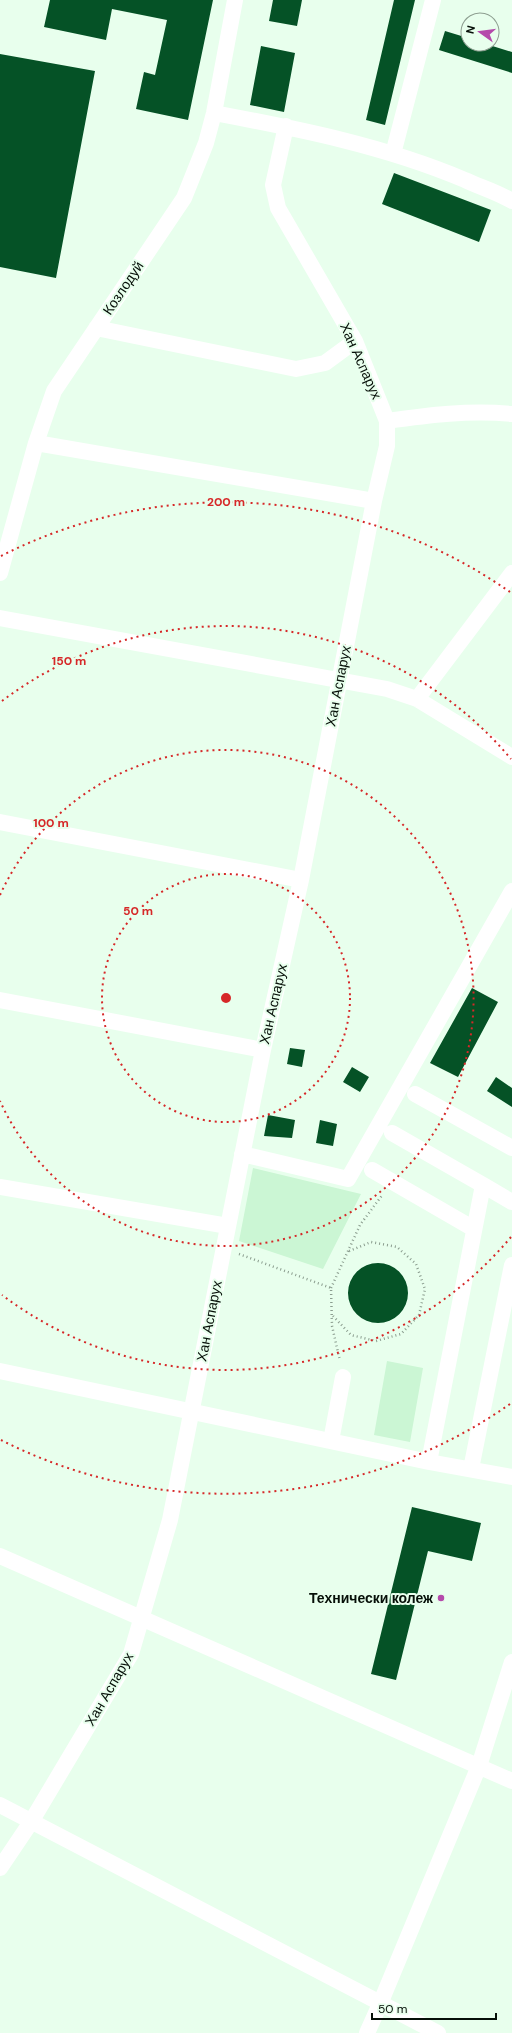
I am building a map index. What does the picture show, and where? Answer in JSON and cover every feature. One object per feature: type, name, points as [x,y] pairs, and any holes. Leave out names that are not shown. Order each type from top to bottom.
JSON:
[{"type":"street","name":"Козлодуй","points":[[0,573],[36,443],[54,391],[184,198],[206,143],[214,113],[235,0]]},
{"type":"street","points":[[393,154],[432,0]]},
{"type":"street","points":[[214,113],[286,126],[393,154],[437,168],[512,201]]},
{"type":"street","name":"Хан Аспарух","points":[[0,1868],[31,1822],[130,1654],[142,1620],[170,1520],[263,1050],[301,880],[374,501],[387,446],[387,421],[355,341],[278,208],[274,185],[286,126]]},
{"type":"street","points":[[96,328],[296,369],[325,363],[355,341]]},
{"type":"street","points":[[387,421],[449,412],[512,414]]},
{"type":"street","points":[[36,443],[374,501]]},
{"type":"street","points":[[416,699],[512,573]]},
{"type":"street","points":[[0,618],[340,679],[387,689],[416,699],[512,757]]},
{"type":"street","points":[[0,822],[301,880]]},
{"type":"street","points":[[242,1154],[348,1179],[512,891]]},
{"type":"street","points":[[0,1000],[263,1050]]},
{"type":"street","points":[[415,1094],[512,1148]]},
{"type":"street","points":[[392,1133],[512,1202]]},
{"type":"street","points":[[372,1170],[474,1229]]},
{"type":"street","points":[[429,1462],[483,1185]]},
{"type":"street","points":[[0,1187],[228,1226]]},
{"type":"street","points":[[471,1469],[512,1265]]},
{"type":"street","points":[[0,1371],[191,1410],[429,1462],[512,1477]]},
{"type":"street","points":[[331,1441],[343,1377]]},
{"type":"street","points":[[0,1556],[142,1620],[512,1780]]},
{"type":"street","points":[[366,2033],[380,2004],[479,1766],[512,1662]]},
{"type":"street","points":[[0,1805],[438,2033]]},
{"type":"path","points":[[343,1377],[332,1326],[333,1316],[331,1288],[360,1226],[391,1181]]},
{"type":"path","points":[[333,1316],[351,1335],[376,1341],[401,1334],[419,1315],[422,1302],[424,1289],[416,1264],[397,1247],[371,1242],[347,1252]]},
{"type":"path","points":[[223,1248],[331,1288]]},
{"type":"green space","points":[[253,1168],[361,1194],[323,1269],[239,1241]]},
{"type":"green space","points":[[387,1361],[423,1368],[410,1442],[374,1435]]},
{"type":"building","points":[[50,0],[213,0],[188,120],[136,109],[144,72],[155,75],[167,20],[112,9],[106,40],[44,27]]},
{"type":"building","points":[[273,0],[302,0],[297,26],[269,21]]},
{"type":"building","points":[[394,0],[415,0],[385,125],[366,120]]},
{"type":"building","points":[[445,31],[460,36],[460,52],[500,52],[500,48],[512,52],[512,73],[439,50]]},
{"type":"building","points":[[261,46],[295,53],[284,112],[250,105]]},
{"type":"building","points":[[0,54],[95,71],[56,278],[0,267]]},
{"type":"building","points":[[394,173],[491,210],[479,242],[382,204]]},
{"type":"building","points":[[472,988],[498,1002],[458,1077],[430,1063]]},
{"type":"building","points":[[290,1048],[305,1050],[302,1067],[287,1064]]},
{"type":"building","points":[[352,1067],[369,1077],[360,1092],[343,1082]]},
{"type":"building","points":[[496,1077],[512,1088],[512,1107],[487,1091]]},
{"type":"building","points":[[268,1115],[295,1120],[292,1138],[264,1136]]},
{"type":"building","points":[[320,1120],[337,1124],[333,1146],[316,1143]]},
{"type":"building","points":[[378,1263],[395,1268],[403,1276],[408,1293],[403,1310],[395,1318],[378,1323],[361,1318],[353,1310],[348,1293],[353,1276],[361,1268]]},
{"type":"building","points":[[412,1507],[481,1523],[472,1561],[428,1551],[396,1680],[371,1674]]},
{"type":"place","name":"Технически колеж","points":[[441,1598]]}]
